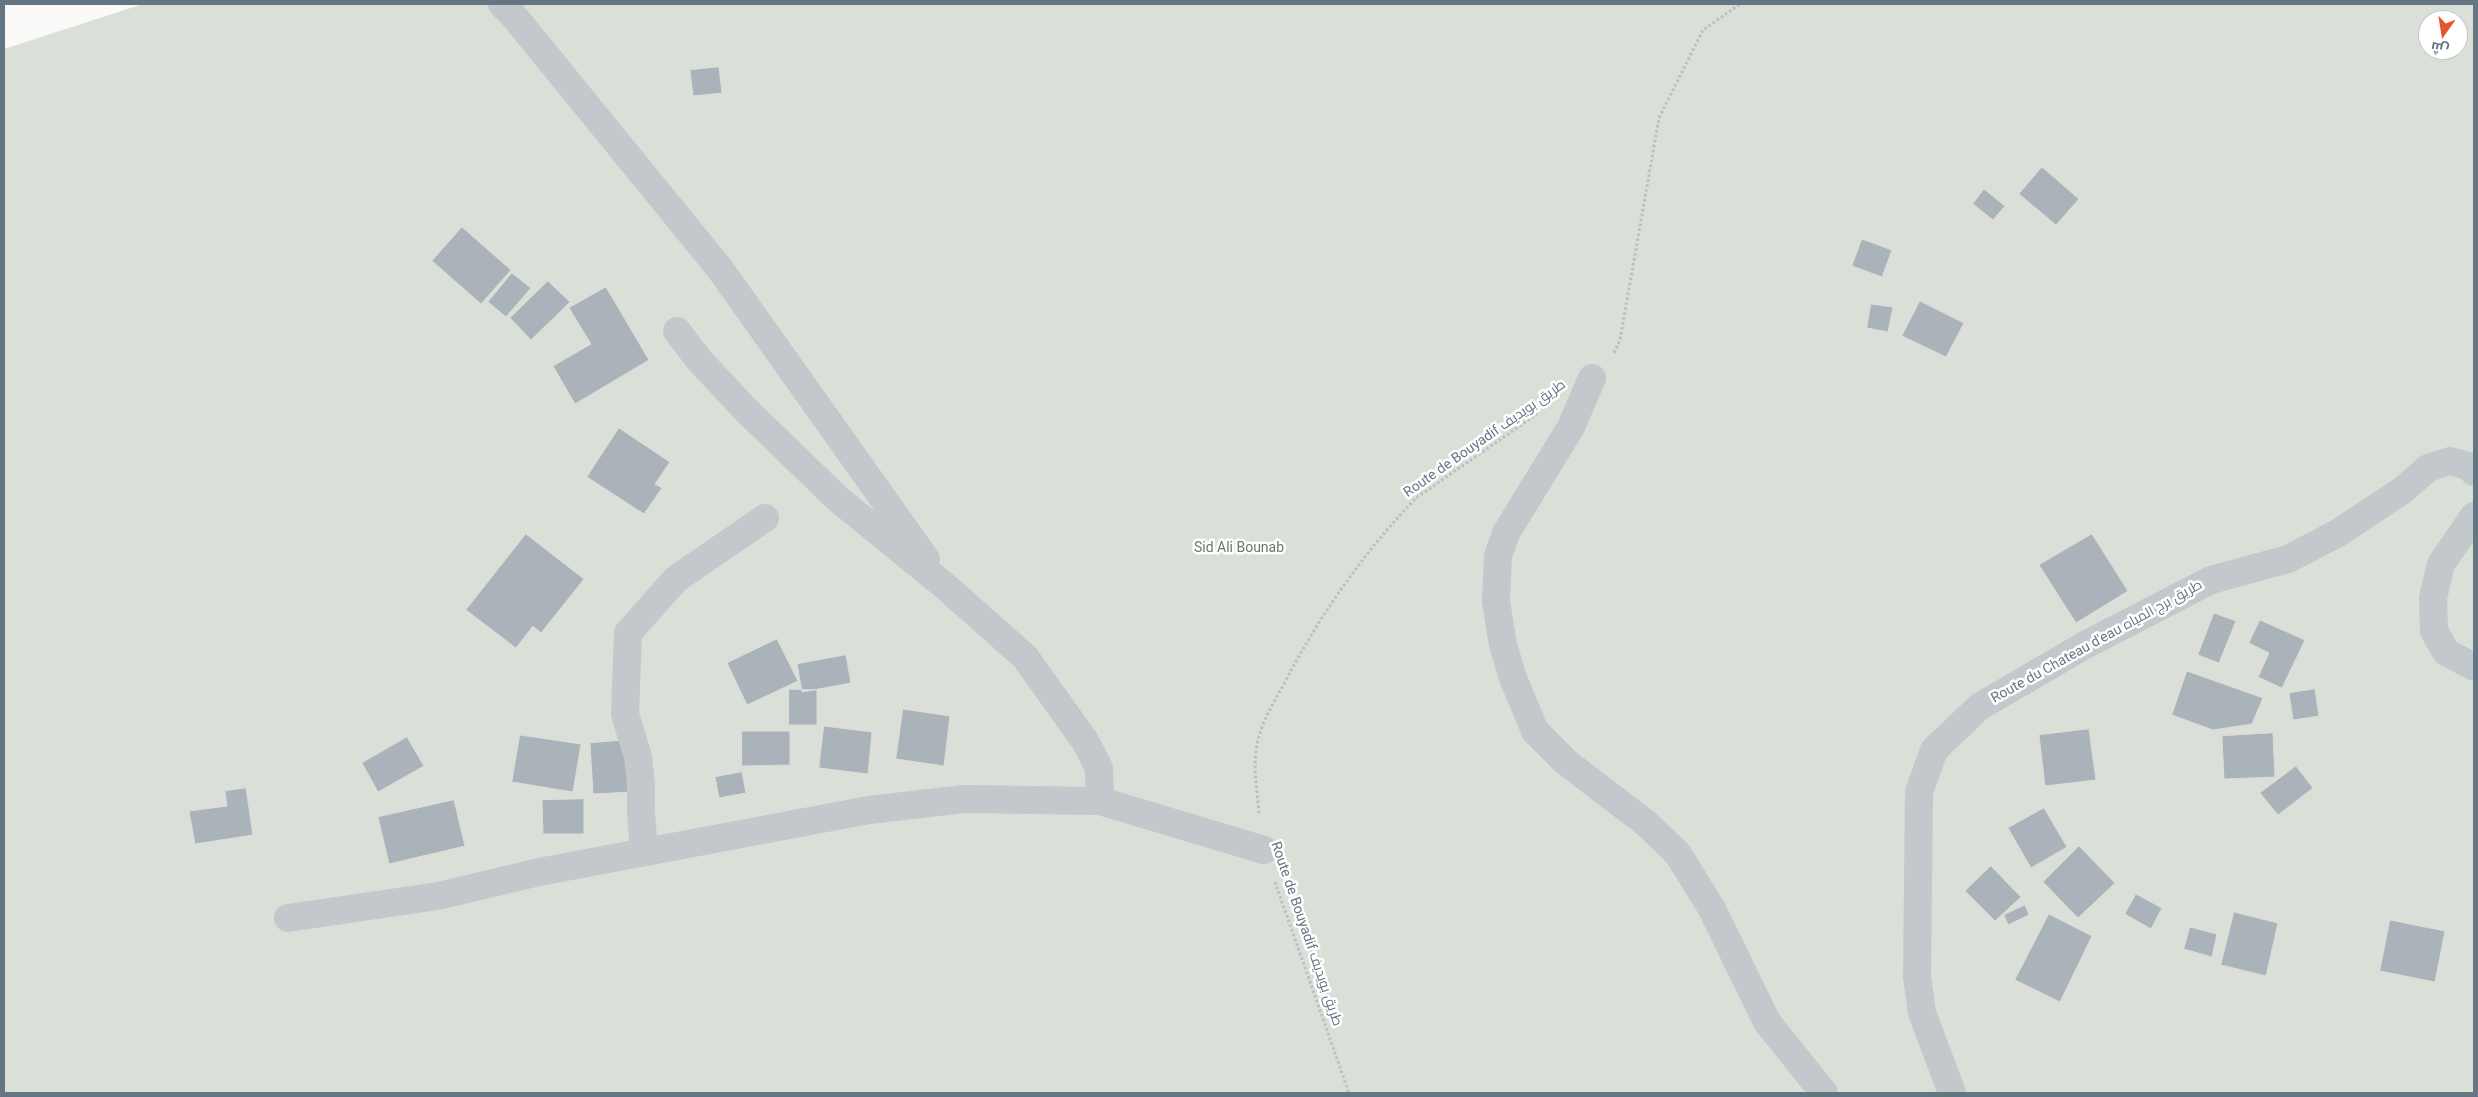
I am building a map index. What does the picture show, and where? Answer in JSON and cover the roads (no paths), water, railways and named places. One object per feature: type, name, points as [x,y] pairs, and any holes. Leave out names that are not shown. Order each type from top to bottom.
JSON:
[{"type":"street","points":[[502,4],[513,15],[720,269],[946,586]]},
{"type":"street","points":[[676,331],[700,361],[747,411],[838,499],[946,586],[1025,657],[1074,726],[1099,768],[1100,801]]},
{"type":"street","points":[[1592,378],[1571,427],[1506,533],[1498,556],[1496,601],[1503,645],[1512,678],[1536,731],[1566,762],[1647,824],[1678,854],[1712,909],[1767,1022],[1824,1093]]},
{"type":"street","name":"Route du Chateau d'eau طريق برج المياه","points":[[1952,1093],[1922,1012],[1917,976],[1919,792],[1934,750],[1979,707],[2085,645],[2211,580],[2288,559],[2338,533],[2403,490],[2428,468],[2450,461],[2472,467],[2474,472]]},
{"type":"street","points":[[2474,516],[2441,564],[2433,598],[2434,631],[2446,652],[2474,667]]},
{"type":"street","points":[[644,852],[638,757],[625,714],[628,633],[676,579],[765,518]]},
{"type":"street","points":[[288,918],[438,896],[539,872],[869,810],[964,799],[1100,801],[1264,850]]},
{"type":"park label","name":"Sid Ali Bounab","points":[[1239,548]]}]
